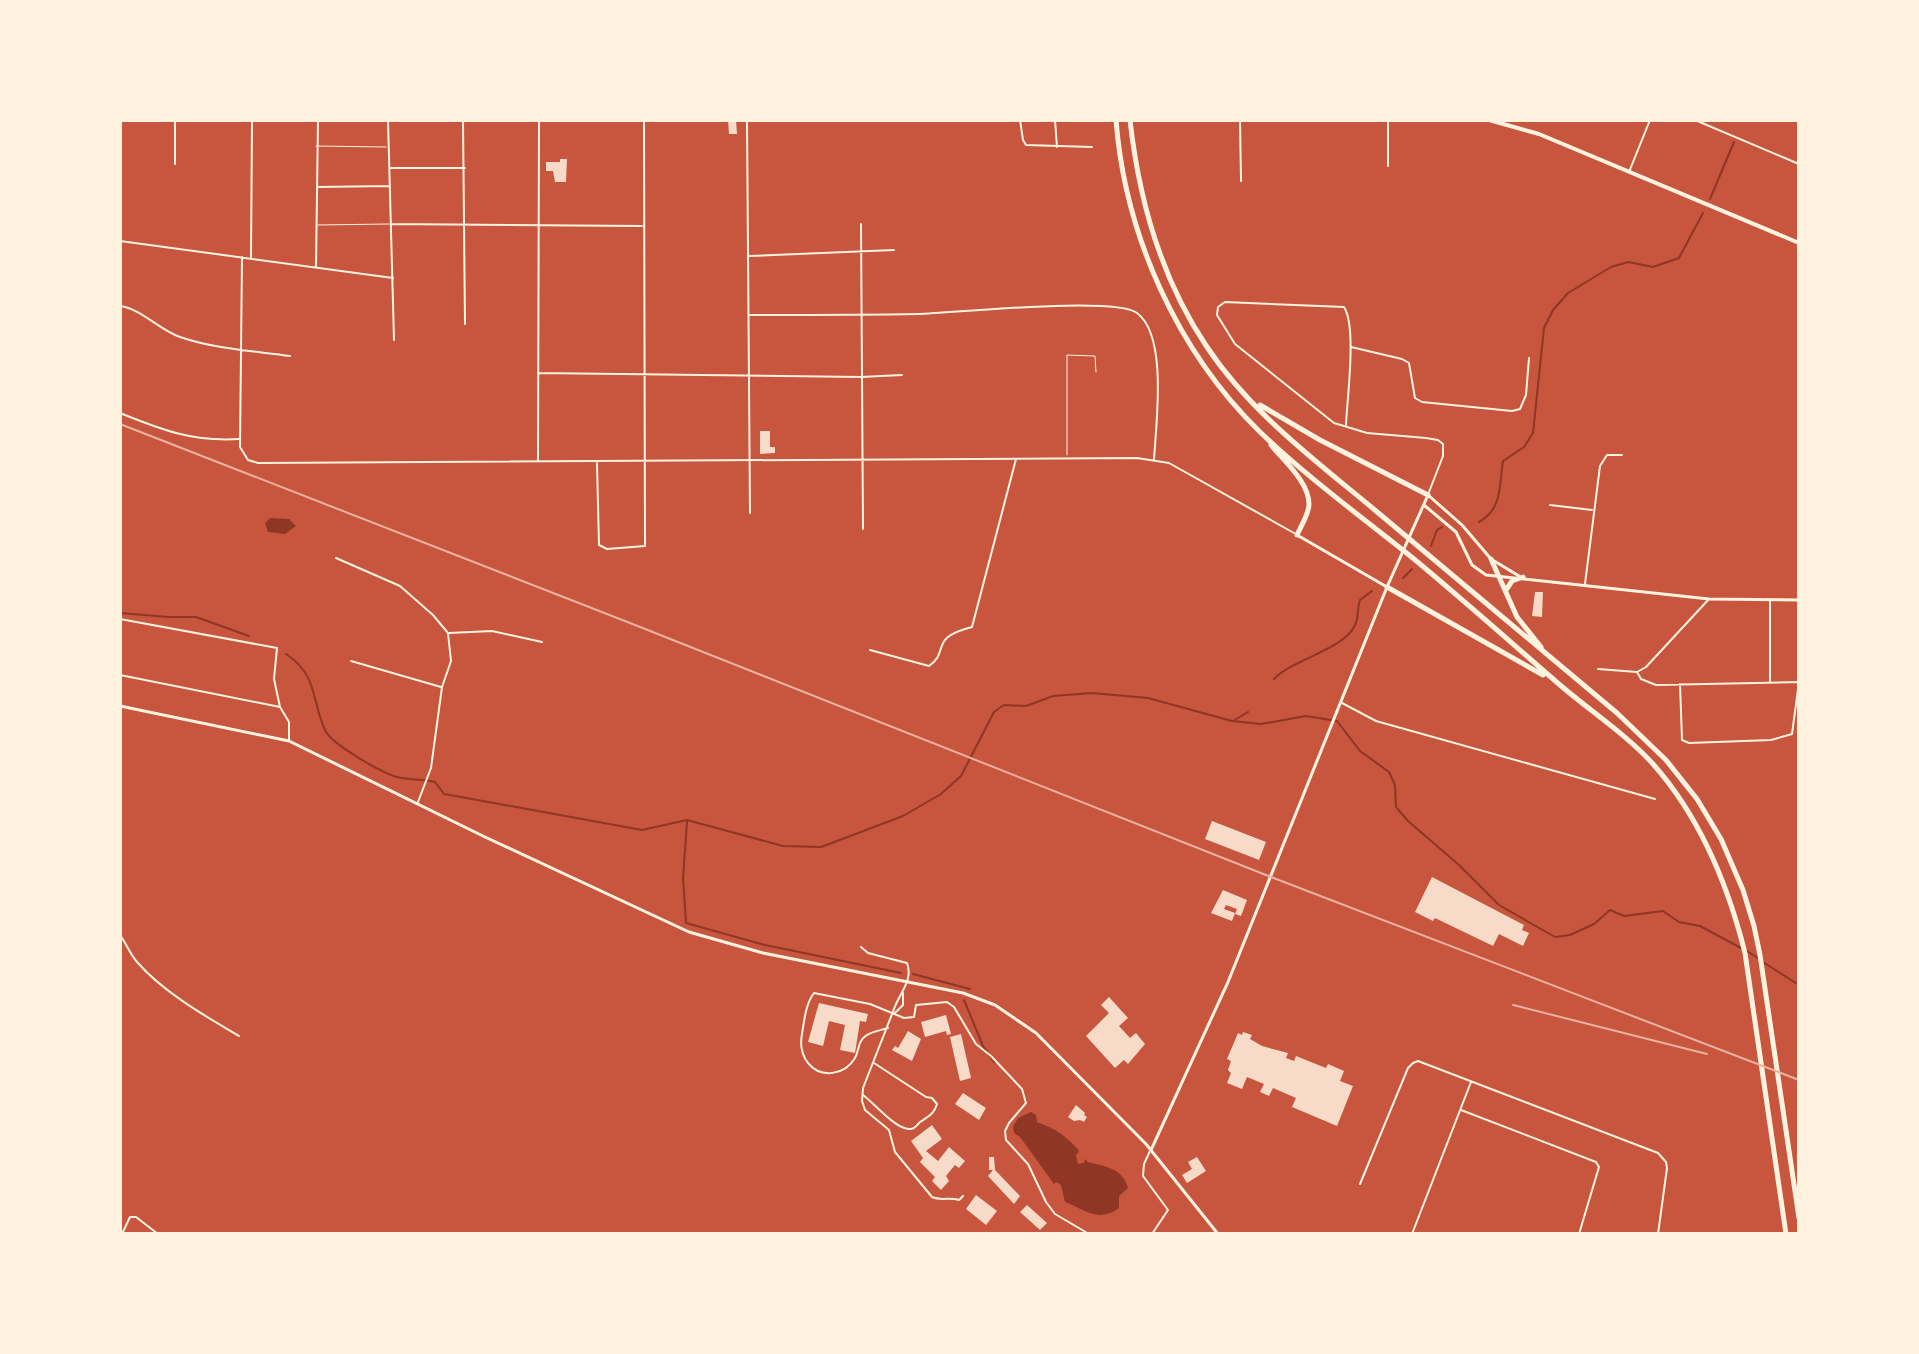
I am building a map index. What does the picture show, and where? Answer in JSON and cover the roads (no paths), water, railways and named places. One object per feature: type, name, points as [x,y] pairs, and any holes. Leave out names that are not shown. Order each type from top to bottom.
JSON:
[{"type":"highway","points":[[1116,120],[1127,195],[1159,287],[1217,384],[1304,487],[1309,506],[1297,535]]},
{"type":"highway","points":[[1130,120],[1142,200],[1160,256],[1205,345],[1227,375],[1290,439],[1617,713],[1666,760],[1697,799],[1721,839],[1754,926],[1799,1218]]},
{"type":"highway","points":[[1249,399],[1320,440],[1428,495]]},
{"type":"highway","points":[[1260,432],[1652,763],[1680,798],[1712,853],[1736,916],[1750,983],[1786,1234]]},
{"type":"highway","points":[[1491,559],[1517,617],[1544,651]]},
{"type":"highway","points":[[1506,595],[1508,585],[1523,577]]},
{"type":"highway","points":[[1387,587],[1555,681]]},
{"type":"main road","points":[[1489,120],[1539,134],[1799,243]]},
{"type":"street","points":[[175,120],[175,164]]},
{"type":"street","points":[[251,258],[252,120]]},
{"type":"street","points":[[316,267],[318,120]]},
{"type":"street","points":[[388,120],[394,340]]},
{"type":"street","points":[[463,120],[465,324]]},
{"type":"street","points":[[538,461],[539,120]]},
{"type":"street","points":[[597,462],[599,545],[607,549],[645,546],[644,120]]},
{"type":"street","points":[[747,120],[750,513]]},
{"type":"street","points":[[1020,120],[1026,145],[1092,147]]},
{"type":"street","points":[[1055,120],[1057,148]]},
{"type":"street","points":[[1240,120],[1241,181]]},
{"type":"street","points":[[1388,120],[1388,166]]},
{"type":"street","points":[[1629,173],[1650,120]]},
{"type":"street","points":[[1695,120],[1799,164]]},
{"type":"street","points":[[390,168],[465,168]]},
{"type":"street","points":[[316,187],[390,186]]},
{"type":"street","points":[[391,224],[643,226]]},
{"type":"street","points":[[861,224],[863,529]]},
{"type":"street","points":[[120,241],[393,278]]},
{"type":"street","points":[[748,256],[894,250]]},
{"type":"street","points":[[242,257],[240,439],[243,454],[248,460],[258,463],[1154,460],[1169,463],[1387,587]]},
{"type":"street","points":[[1152,1234],[1168,1210],[1143,1176],[1144,1164],[1222,996],[1443,456],[1443,444],[1438,440],[1367,433],[1334,423],[1235,344],[1217,315],[1218,307],[1225,302],[1344,307],[1349,319],[1350,347],[1346,425]]},
{"type":"street","points":[[749,315],[942,313],[1066,305],[1126,308],[1136,312],[1149,327],[1155,346],[1157,396],[1154,460]]},
{"type":"street","points":[[120,306],[130,308],[179,336],[219,347],[290,356]]},
{"type":"street","points":[[1350,347],[1409,363],[1415,398],[1422,402],[1512,411],[1520,409],[1524,402],[1529,358]]},
{"type":"street","points":[[538,373],[902,375]]},
{"type":"street","points":[[120,413],[188,437],[203,440],[240,439]]},
{"type":"street","points":[[1585,585],[1602,459],[1607,455],[1622,455]]},
{"type":"street","points":[[870,650],[929,666],[938,657],[943,639],[972,627],[1017,459]]},
{"type":"street","points":[[1428,495],[1462,525],[1491,559],[1523,577]]},
{"type":"street","points":[[1424,505],[1456,532],[1476,570],[1498,576],[1709,599],[1799,600]]},
{"type":"street","points":[[1550,505],[1593,510]]},
{"type":"street","points":[[336,558],[400,586],[448,633],[451,661],[442,687],[431,768],[417,803]]},
{"type":"street","points":[[1598,669],[1637,672],[1646,667],[1709,599]]},
{"type":"street","points":[[1770,600],[1770,682]]},
{"type":"street","points":[[120,619],[277,648],[274,679],[280,707],[289,722],[289,741]]},
{"type":"street","points":[[448,633],[492,631],[542,642]]},
{"type":"street","points":[[351,661],[442,687]]},
{"type":"street","points":[[1637,672],[1648,683],[1799,682],[1792,734],[1771,740],[1689,743],[1682,740],[1680,684]]},
{"type":"street","points":[[120,675],[280,707]]},
{"type":"street","points":[[1341,702],[1376,721],[1655,799]]},
{"type":"street","points":[[120,706],[289,741],[689,932],[763,953],[963,993],[995,1005],[1018,1019],[1053,1048],[1151,1150],[1218,1234]]},
{"type":"street","points":[[120,935],[137,962],[162,984],[195,1010],[239,1036]]},
{"type":"street","points":[[861,947],[868,953],[907,963],[910,969],[863,1094],[865,1110],[889,1130],[895,1152],[932,1197],[937,1200],[951,1197],[959,1200],[963,1196]]},
{"type":"street","points":[[894,1013],[903,1005],[903,992]]},
{"type":"street","points":[[888,1028],[864,1037],[849,1067],[836,1073],[825,1074],[813,1068],[801,1046],[809,1001],[814,993],[914,1017],[916,1005],[947,1002],[954,1007],[976,1044],[1022,1089],[1026,1103],[1009,1123],[1005,1131],[1006,1140],[1028,1164],[1055,1214],[1089,1234]]},
{"type":"street","points":[[1360,1184],[1408,1068],[1418,1061],[1658,1153],[1667,1168],[1658,1234]]},
{"type":"street","points":[[863,1094],[899,1125],[911,1129],[928,1118],[937,1104],[873,1063]]},
{"type":"street","points":[[1412,1234],[1472,1082]]},
{"type":"street","points":[[1461,1110],[1596,1162],[1599,1167],[1579,1234]]},
{"type":"street","points":[[122,1234],[130,1217],[136,1217],[158,1234]]},
{"type":"lane","points":[[316,146],[390,147]]},
{"type":"lane","points":[[316,225],[391,224]]},
{"type":"lane","points":[[1067,458],[1067,355],[1095,356],[1096,372]]},
{"type":"waterway","points":[[1710,199],[1734,142]]},
{"type":"waterway","points":[[1479,522],[1487,517],[1496,503],[1503,461],[1524,447],[1533,433],[1544,328],[1553,310],[1568,293],[1611,267],[1628,262],[1653,267],[1679,258],[1703,213]]},
{"type":"waterway","points":[[1431,546],[1437,530],[1442,527]]},
{"type":"waterway","points":[[1403,578],[1412,569]]},
{"type":"waterway","points":[[1274,679],[1341,641],[1356,622],[1360,600],[1372,591]]},
{"type":"waterway","points":[[120,613],[196,617],[249,636]]},
{"type":"waterway","points":[[286,654],[304,670],[309,679],[329,736],[358,757],[390,774],[435,782],[444,794],[642,830],[687,820],[783,846],[821,847],[903,816],[941,794],[961,776],[994,712],[1004,705],[1026,706],[1053,696],[1092,693],[1148,698],[1232,721],[1261,724],[1306,716],[1337,721],[1360,751],[1389,772],[1395,785],[1396,807],[1408,821],[1499,905],[1555,937],[1570,935],[1594,924],[1610,910],[1624,916],[1663,911],[1679,922],[1700,926],[1741,948]]},
{"type":"waterway","points":[[1233,721],[1248,712]]},
{"type":"waterway","points":[[687,822],[683,878],[686,923],[765,945],[901,973]]},
{"type":"waterway","points":[[1747,951],[1758,958]]},
{"type":"waterway","points":[[1763,962],[1799,985]]},
{"type":"waterway","points":[[913,974],[970,989]]},
{"type":"waterway","points":[[964,1000],[983,1046],[994,1062]]},
{"type":"railway","points":[[120,424],[1271,877],[1799,1080]]},
{"type":"railway","points":[[1513,1005],[1707,1054]]}]
